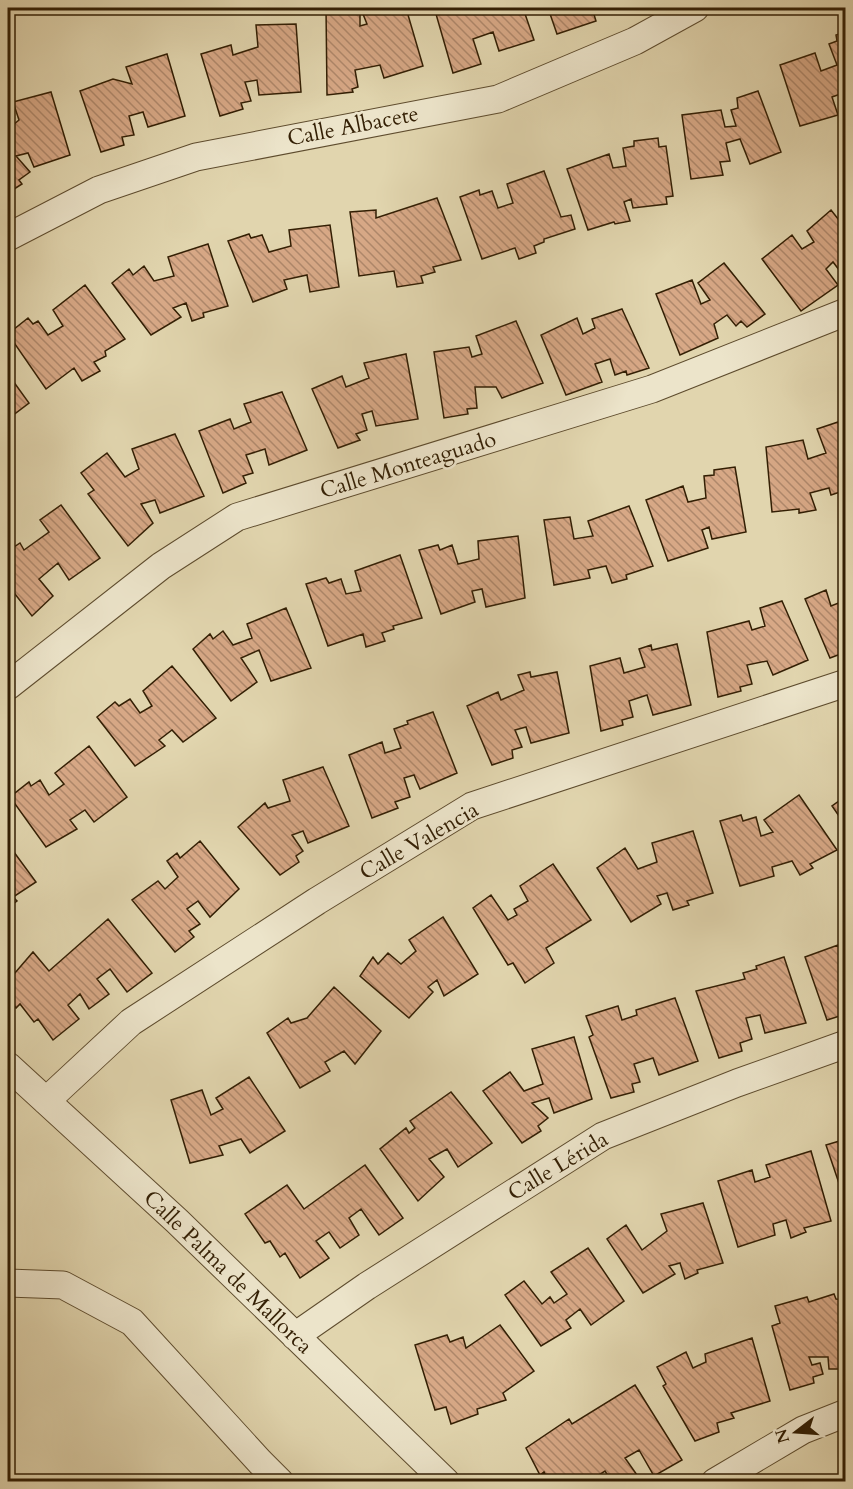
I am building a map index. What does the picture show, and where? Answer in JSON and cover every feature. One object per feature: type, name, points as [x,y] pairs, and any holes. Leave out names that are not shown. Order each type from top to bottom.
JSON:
[{"type":"street","name":"Calle Albacete","points":[[8,237],[99,190],[196,157],[498,99],[635,41],[695,8]]},
{"type":"street","name":"Calle Monteaguado","points":[[8,686],[161,566],[237,517],[652,389],[846,312]]},
{"type":"street","name":"Calle Valencia","points":[[46,1101],[131,1022],[317,901],[472,806],[846,683]]},
{"type":"street","name":"Calle Lérida","points":[[295,1336],[367,1286],[603,1136],[737,1083],[846,1044]]},
{"type":"street","name":"Calle Palma de Mallorca","points":[[8,1066],[177,1221],[446,1482]]},
{"type":"street","points":[[8,1283],[63,1285],[132,1322],[280,1482]]},
{"type":"street","points":[[715,1482],[803,1430],[846,1413]]},
{"type":"building","points":[[326,8],[360,8],[360,26],[367,24],[363,14],[391,8],[406,8],[423,66],[384,78],[380,65],[355,70],[358,87],[352,89],[353,92],[327,95]]},
{"type":"building","points":[[459,8],[523,8],[534,40],[499,51],[493,32],[473,39],[481,64],[453,73],[436,14]]},
{"type":"building","points":[[548,8],[592,8],[596,21],[557,34]]},
{"type":"building","points":[[613,8],[627,8],[617,14]]},
{"type":"building","points":[[296,24],[301,92],[259,95],[257,80],[245,82],[251,101],[241,103],[243,109],[220,116],[201,54],[231,45],[233,55],[258,47],[256,25]]},
{"type":"building","points":[[846,32],[846,92],[832,97],[838,115],[800,126],[780,65],[815,53],[821,71],[837,65],[829,44],[837,41],[836,35]]},
{"type":"building","points":[[167,54],[185,116],[148,127],[143,112],[129,116],[134,135],[122,137],[124,145],[101,152],[80,91],[113,79],[132,84],[126,67]]},
{"type":"building","points":[[758,91],[781,152],[750,164],[740,139],[726,143],[730,161],[720,162],[723,175],[691,179],[682,115],[721,110],[725,127],[736,126],[731,110],[738,108],[737,98]]},
{"type":"building","points":[[51,92],[70,155],[34,167],[28,153],[16,156],[30,172],[19,180],[22,184],[8,193],[8,129],[19,120],[13,102]]},
{"type":"building","points":[[658,138],[659,147],[666,146],[673,196],[666,197],[667,204],[633,208],[631,199],[624,202],[630,221],[615,224],[614,222],[588,230],[567,169],[609,154],[613,168],[626,166],[623,148],[634,146],[634,141]]},
{"type":"building","points":[[544,171],[561,217],[571,215],[575,229],[544,239],[544,242],[534,246],[536,253],[519,259],[515,248],[482,259],[460,197],[479,190],[480,195],[492,191],[498,208],[513,203],[507,184]]},
{"type":"building","points":[[437,198],[461,260],[433,267],[435,272],[421,276],[423,283],[397,287],[394,271],[359,276],[350,212],[376,210],[376,218]]},
{"type":"building","points":[[831,210],[846,229],[846,279],[833,262],[826,269],[838,285],[801,311],[762,259],[792,235],[802,249],[814,242],[807,231]]},
{"type":"building","points":[[330,225],[339,287],[310,292],[307,275],[284,280],[287,289],[253,302],[228,241],[249,234],[251,238],[262,235],[269,252],[291,246],[289,230]]},
{"type":"building","points":[[208,244],[228,306],[203,313],[204,317],[192,321],[186,303],[173,308],[181,317],[151,335],[112,283],[129,269],[133,275],[144,266],[154,281],[174,276],[168,257]]},
{"type":"building","points":[[724,263],[765,314],[747,327],[741,321],[736,326],[727,315],[714,324],[718,338],[680,355],[656,294],[692,280],[701,304],[710,300],[698,283]]},
{"type":"building","points":[[85,285],[125,339],[105,351],[106,356],[94,362],[100,371],[82,381],[74,368],[46,389],[8,334],[28,318],[33,324],[38,321],[48,335],[63,326],[53,310]]},
{"type":"building","points":[[622,309],[649,368],[627,375],[626,371],[615,375],[610,359],[595,364],[602,382],[566,395],[541,335],[577,318],[583,334],[595,328],[592,319]]},
{"type":"building","points":[[516,321],[543,383],[502,398],[496,387],[475,387],[477,408],[467,409],[468,414],[444,418],[434,352],[469,347],[472,357],[482,354],[476,336]]},
{"type":"building","points":[[406,354],[418,419],[376,426],[372,411],[362,414],[367,430],[356,434],[360,440],[338,448],[312,389],[342,376],[346,387],[369,378],[364,363]]},
{"type":"building","points":[[8,374],[29,403],[8,419]]},
{"type":"building","points":[[282,392],[307,450],[269,465],[265,449],[246,455],[253,473],[243,476],[246,483],[223,493],[199,431],[230,419],[234,429],[251,422],[244,404]]},
{"type":"building","points":[[838,422],[846,441],[846,490],[831,495],[829,488],[810,493],[816,510],[799,513],[799,509],[772,512],[766,447],[803,440],[808,459],[826,453],[817,429]]},
{"type":"building","points":[[175,434],[204,496],[160,513],[155,500],[141,504],[153,523],[128,546],[88,494],[94,490],[81,473],[107,453],[125,477],[139,469],[132,449]]},
{"type":"building","points":[[735,467],[746,532],[712,539],[709,527],[702,530],[708,548],[668,561],[646,500],[683,486],[688,502],[706,498],[704,476],[714,475],[714,470]]},
{"type":"building","points":[[61,505],[100,558],[69,580],[58,563],[39,579],[53,596],[32,616],[8,585],[8,551],[20,543],[24,550],[49,532],[40,520]]},
{"type":"building","points":[[629,506],[653,566],[626,575],[627,579],[612,583],[606,566],[588,570],[590,578],[554,585],[544,520],[570,517],[574,539],[593,536],[588,521]]},
{"type":"building","points":[[518,536],[525,598],[486,607],[482,589],[472,591],[475,602],[441,614],[419,550],[438,545],[440,550],[452,545],[458,564],[479,559],[478,541]]},
{"type":"building","points":[[400,555],[422,618],[393,626],[394,629],[382,633],[385,641],[366,647],[363,634],[328,646],[306,584],[326,578],[329,583],[341,579],[346,594],[361,591],[355,571]]},
{"type":"building","points":[[826,590],[831,606],[846,600],[846,652],[830,658],[805,599]]},
{"type":"building","points":[[782,601],[808,660],[773,675],[767,661],[747,665],[752,684],[740,687],[741,691],[718,697],[707,632],[749,621],[752,630],[765,626],[760,608]]},
{"type":"building","points":[[286,608],[311,668],[271,681],[259,650],[241,658],[257,682],[231,701],[193,649],[210,634],[213,639],[223,631],[233,645],[252,638],[247,624]]},
{"type":"building","points":[[677,644],[691,705],[653,715],[647,695],[629,701],[633,717],[622,720],[623,725],[601,731],[590,666],[620,658],[624,673],[645,667],[639,649],[651,645],[652,650]]},
{"type":"building","points":[[172,666],[216,718],[183,742],[172,730],[159,740],[165,746],[135,766],[97,717],[115,702],[119,706],[130,699],[140,713],[152,706],[143,691]]},
{"type":"building","points":[[530,672],[531,677],[557,672],[569,733],[531,743],[526,727],[515,730],[522,747],[512,750],[513,758],[492,765],[467,706],[498,692],[501,700],[524,690],[518,675]]},
{"type":"building","points":[[433,712],[457,773],[420,789],[414,775],[404,778],[410,797],[395,802],[398,808],[372,818],[349,755],[382,742],[385,753],[401,748],[394,729],[408,724],[407,721]]},
{"type":"building","points":[[89,746],[127,797],[94,822],[85,810],[70,820],[77,829],[46,847],[10,797],[29,782],[31,786],[40,780],[49,795],[64,784],[55,773]]},
{"type":"building","points":[[323,767],[349,826],[308,843],[303,831],[292,835],[303,851],[296,856],[299,862],[280,875],[238,827],[265,803],[268,808],[290,801],[283,780]]},
{"type":"building","points":[[799,795],[837,850],[810,864],[813,868],[800,875],[792,861],[772,867],[774,876],[740,886],[720,821],[741,815],[743,821],[756,817],[761,836],[773,832],[764,820]]},
{"type":"building","points":[[846,796],[846,826],[832,806]]},
{"type":"building","points":[[693,831],[713,893],[687,901],[689,905],[673,910],[667,893],[657,896],[661,904],[631,922],[597,868],[625,848],[638,869],[657,862],[652,843]]},
{"type":"building","points":[[200,841],[239,889],[210,917],[198,901],[187,909],[200,924],[189,931],[194,937],[175,952],[132,900],[158,881],[165,889],[178,877],[167,861],[177,853],[180,858]]},
{"type":"building","points":[[8,844],[36,882],[13,897],[17,901],[8,908]]},
{"type":"building","points":[[553,864],[591,920],[546,948],[554,963],[525,983],[513,963],[508,965],[473,908],[491,895],[508,920],[517,915],[514,909],[528,901],[520,886]]},
{"type":"building","points":[[443,917],[478,974],[444,996],[437,980],[428,987],[433,992],[409,1018],[360,976],[373,957],[378,964],[388,953],[401,964],[416,951],[409,940]]},
{"type":"building","points":[[108,919],[152,973],[127,992],[110,969],[97,979],[109,994],[89,1009],[80,994],[68,1005],[79,1019],[53,1040],[38,1019],[34,1022],[20,1004],[16,1008],[8,997],[8,981],[33,952],[49,971]]},
{"type":"building","points":[[838,945],[841,956],[846,954],[846,1014],[827,1020],[805,957]]},
{"type":"building","points":[[784,957],[806,1023],[765,1033],[760,1015],[746,1018],[752,1039],[740,1043],[742,1051],[719,1058],[696,991],[745,979],[743,973]]},
{"type":"building","points":[[334,987],[381,1031],[355,1064],[344,1051],[325,1062],[330,1071],[300,1088],[267,1033],[288,1018],[291,1023],[307,1018]]},
{"type":"building","points":[[675,998],[698,1061],[659,1075],[653,1058],[634,1064],[640,1082],[632,1084],[634,1092],[611,1098],[589,1037],[593,1035],[586,1016],[618,1006],[622,1020],[637,1015],[636,1010]]},
{"type":"building","points":[[574,1037],[592,1099],[554,1113],[549,1098],[532,1103],[548,1118],[538,1126],[541,1131],[522,1143],[483,1091],[510,1072],[524,1091],[543,1084],[532,1049]]},
{"type":"building","points":[[249,1077],[285,1131],[250,1153],[241,1139],[219,1146],[223,1155],[190,1163],[171,1100],[202,1090],[211,1115],[223,1109],[216,1098]]},
{"type":"building","points":[[451,1092],[492,1143],[458,1167],[447,1149],[429,1159],[444,1177],[418,1201],[380,1149],[406,1128],[409,1133],[415,1128],[410,1121]]},
{"type":"building","points":[[846,1139],[846,1204],[826,1145]]},
{"type":"building","points":[[811,1151],[831,1221],[804,1228],[806,1232],[791,1238],[786,1220],[773,1224],[775,1235],[738,1247],[718,1181],[752,1170],[755,1182],[770,1177],[766,1165]]},
{"type":"building","points":[[365,1165],[403,1218],[379,1235],[361,1209],[349,1218],[359,1235],[340,1248],[329,1232],[316,1241],[329,1258],[300,1278],[285,1253],[280,1257],[270,1241],[265,1243],[245,1214],[287,1185],[304,1209]]},
{"type":"building","points":[[703,1203],[723,1263],[697,1270],[698,1273],[685,1279],[680,1263],[669,1266],[675,1274],[643,1293],[607,1239],[626,1225],[642,1250],[667,1231],[661,1214]]},
{"type":"building","points":[[588,1248],[624,1301],[591,1325],[580,1309],[566,1320],[571,1328],[541,1346],[505,1295],[524,1281],[542,1304],[550,1297],[554,1303],[567,1294],[551,1272]]},
{"type":"building","points":[[834,1294],[836,1299],[846,1300],[846,1369],[829,1369],[828,1357],[809,1357],[812,1365],[820,1363],[823,1374],[813,1377],[814,1383],[790,1390],[772,1326],[780,1323],[775,1306],[807,1297],[809,1302]]},
{"type":"building","points":[[500,1325],[534,1371],[503,1393],[506,1400],[477,1409],[478,1414],[451,1424],[446,1407],[435,1410],[415,1345],[447,1335],[450,1342],[463,1337],[466,1348]]},
{"type":"building","points":[[752,1338],[770,1401],[731,1413],[734,1418],[717,1423],[719,1432],[695,1441],[663,1386],[666,1384],[657,1367],[686,1352],[693,1368],[706,1362],[705,1354]]},
{"type":"building","points":[[635,1385],[682,1460],[654,1476],[639,1450],[625,1458],[637,1475],[623,1482],[612,1482],[605,1471],[594,1478],[596,1482],[549,1482],[544,1472],[540,1475],[526,1448],[569,1419],[572,1424]]}]
